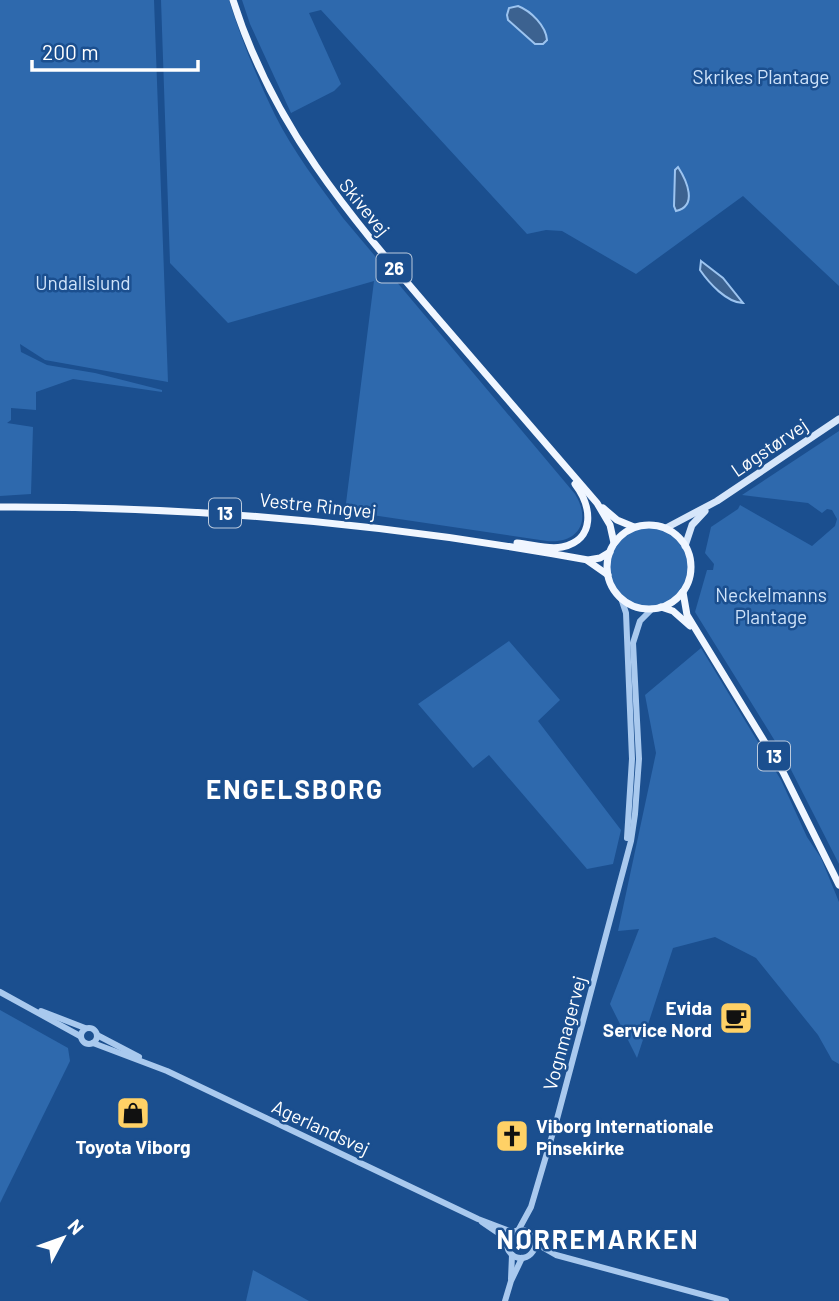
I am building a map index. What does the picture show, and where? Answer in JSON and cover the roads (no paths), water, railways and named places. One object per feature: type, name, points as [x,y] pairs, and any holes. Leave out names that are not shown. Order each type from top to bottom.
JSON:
[{"type":"main road","name":"Skivevej","points":[[233,0],[256,62],[270,90],[312,164],[353,219],[597,503],[617,520],[635,527]]},
{"type":"main road","name":"26","points":[[450,536],[555,548],[575,541],[583,531],[588,519],[584,498],[523,417]]},
{"type":"main road","name":"Løgstørvej","points":[[666,528],[717,501],[839,419]]},
{"type":"main road","name":"Løgstørvej","points":[[685,546],[692,525],[717,501]]},
{"type":"main road","name":"Skivevej","points":[[597,503],[610,525],[614,543]]},
{"type":"main road","name":"Vestre Ringvej","points":[[0,507],[89,506],[255,515],[450,536],[588,560],[608,575]]},
{"type":"main road","points":[[608,575],[610,552],[614,543],[635,527],[666,528],[685,546]]},
{"type":"main road","name":"13","points":[[685,546],[691,569],[683,592],[687,615],[729,679],[783,772],[839,885]]},
{"type":"main road","name":"Vestre Ringvej","points":[[588,560],[610,552]]},
{"type":"main road","name":"13","points":[[608,575],[612,587],[621,598]]},
{"type":"main road","points":[[621,598],[635,607],[652,609],[662,607],[683,592]]},
{"type":"main road","name":"13","points":[[662,607],[673,611],[698,634]]},
{"type":"street","name":"Vognmagervej","points":[[621,598],[626,613],[632,759],[624,867]]},
{"type":"street","name":"Vognmagervej","points":[[530,1233],[531,1207],[624,867],[635,814],[639,759],[633,643],[640,621],[652,609]]},
{"type":"street","points":[[0,992],[80,1036],[86,1044],[93,1043],[97,1035],[93,1028],[85,1028],[30,1007]]},
{"type":"street","points":[[80,1036],[85,1028]]},
{"type":"street","name":"Agerlandsvej","points":[[97,1035],[150,1063],[478,1219],[507,1239]]},
{"type":"street","name":"Agerlandsvej","points":[[93,1043],[150,1063]]},
{"type":"street","name":"Vognmagervej","points":[[516,1230],[531,1207]]},
{"type":"street","name":"Agerlandsvej","points":[[478,1219],[516,1230]]},
{"type":"street","points":[[511,1281],[512,1255],[507,1248],[507,1239],[516,1230],[530,1233],[535,1243],[556,1255]]},
{"type":"street","points":[[532,1252],[535,1243]]},
{"type":"street","points":[[505,1301],[522,1258],[532,1252],[556,1255],[726,1301]]},
{"type":"street","points":[[512,1255],[522,1258]]},
{"type":"place","name":"Evida Service Nord","points":[[736,1018]]},
{"type":"place","name":"Toyota Viborg","points":[[133,1113]]},
{"type":"place","name":"Viborg Internationale Pinsekirke","points":[[512,1136]]},
{"type":"district","name":"ENGELSBORG","points":[[295,788]]},
{"type":"district","name":"NØRREMARKEN","points":[[598,1238]]},
{"type":"park label","name":"Skrikes Plantage","points":[[761,76]]},
{"type":"park label","name":"Undallslund","points":[[83,282]]},
{"type":"park label","name":"Neckelmanns Plantage","points":[[771,605]]}]
